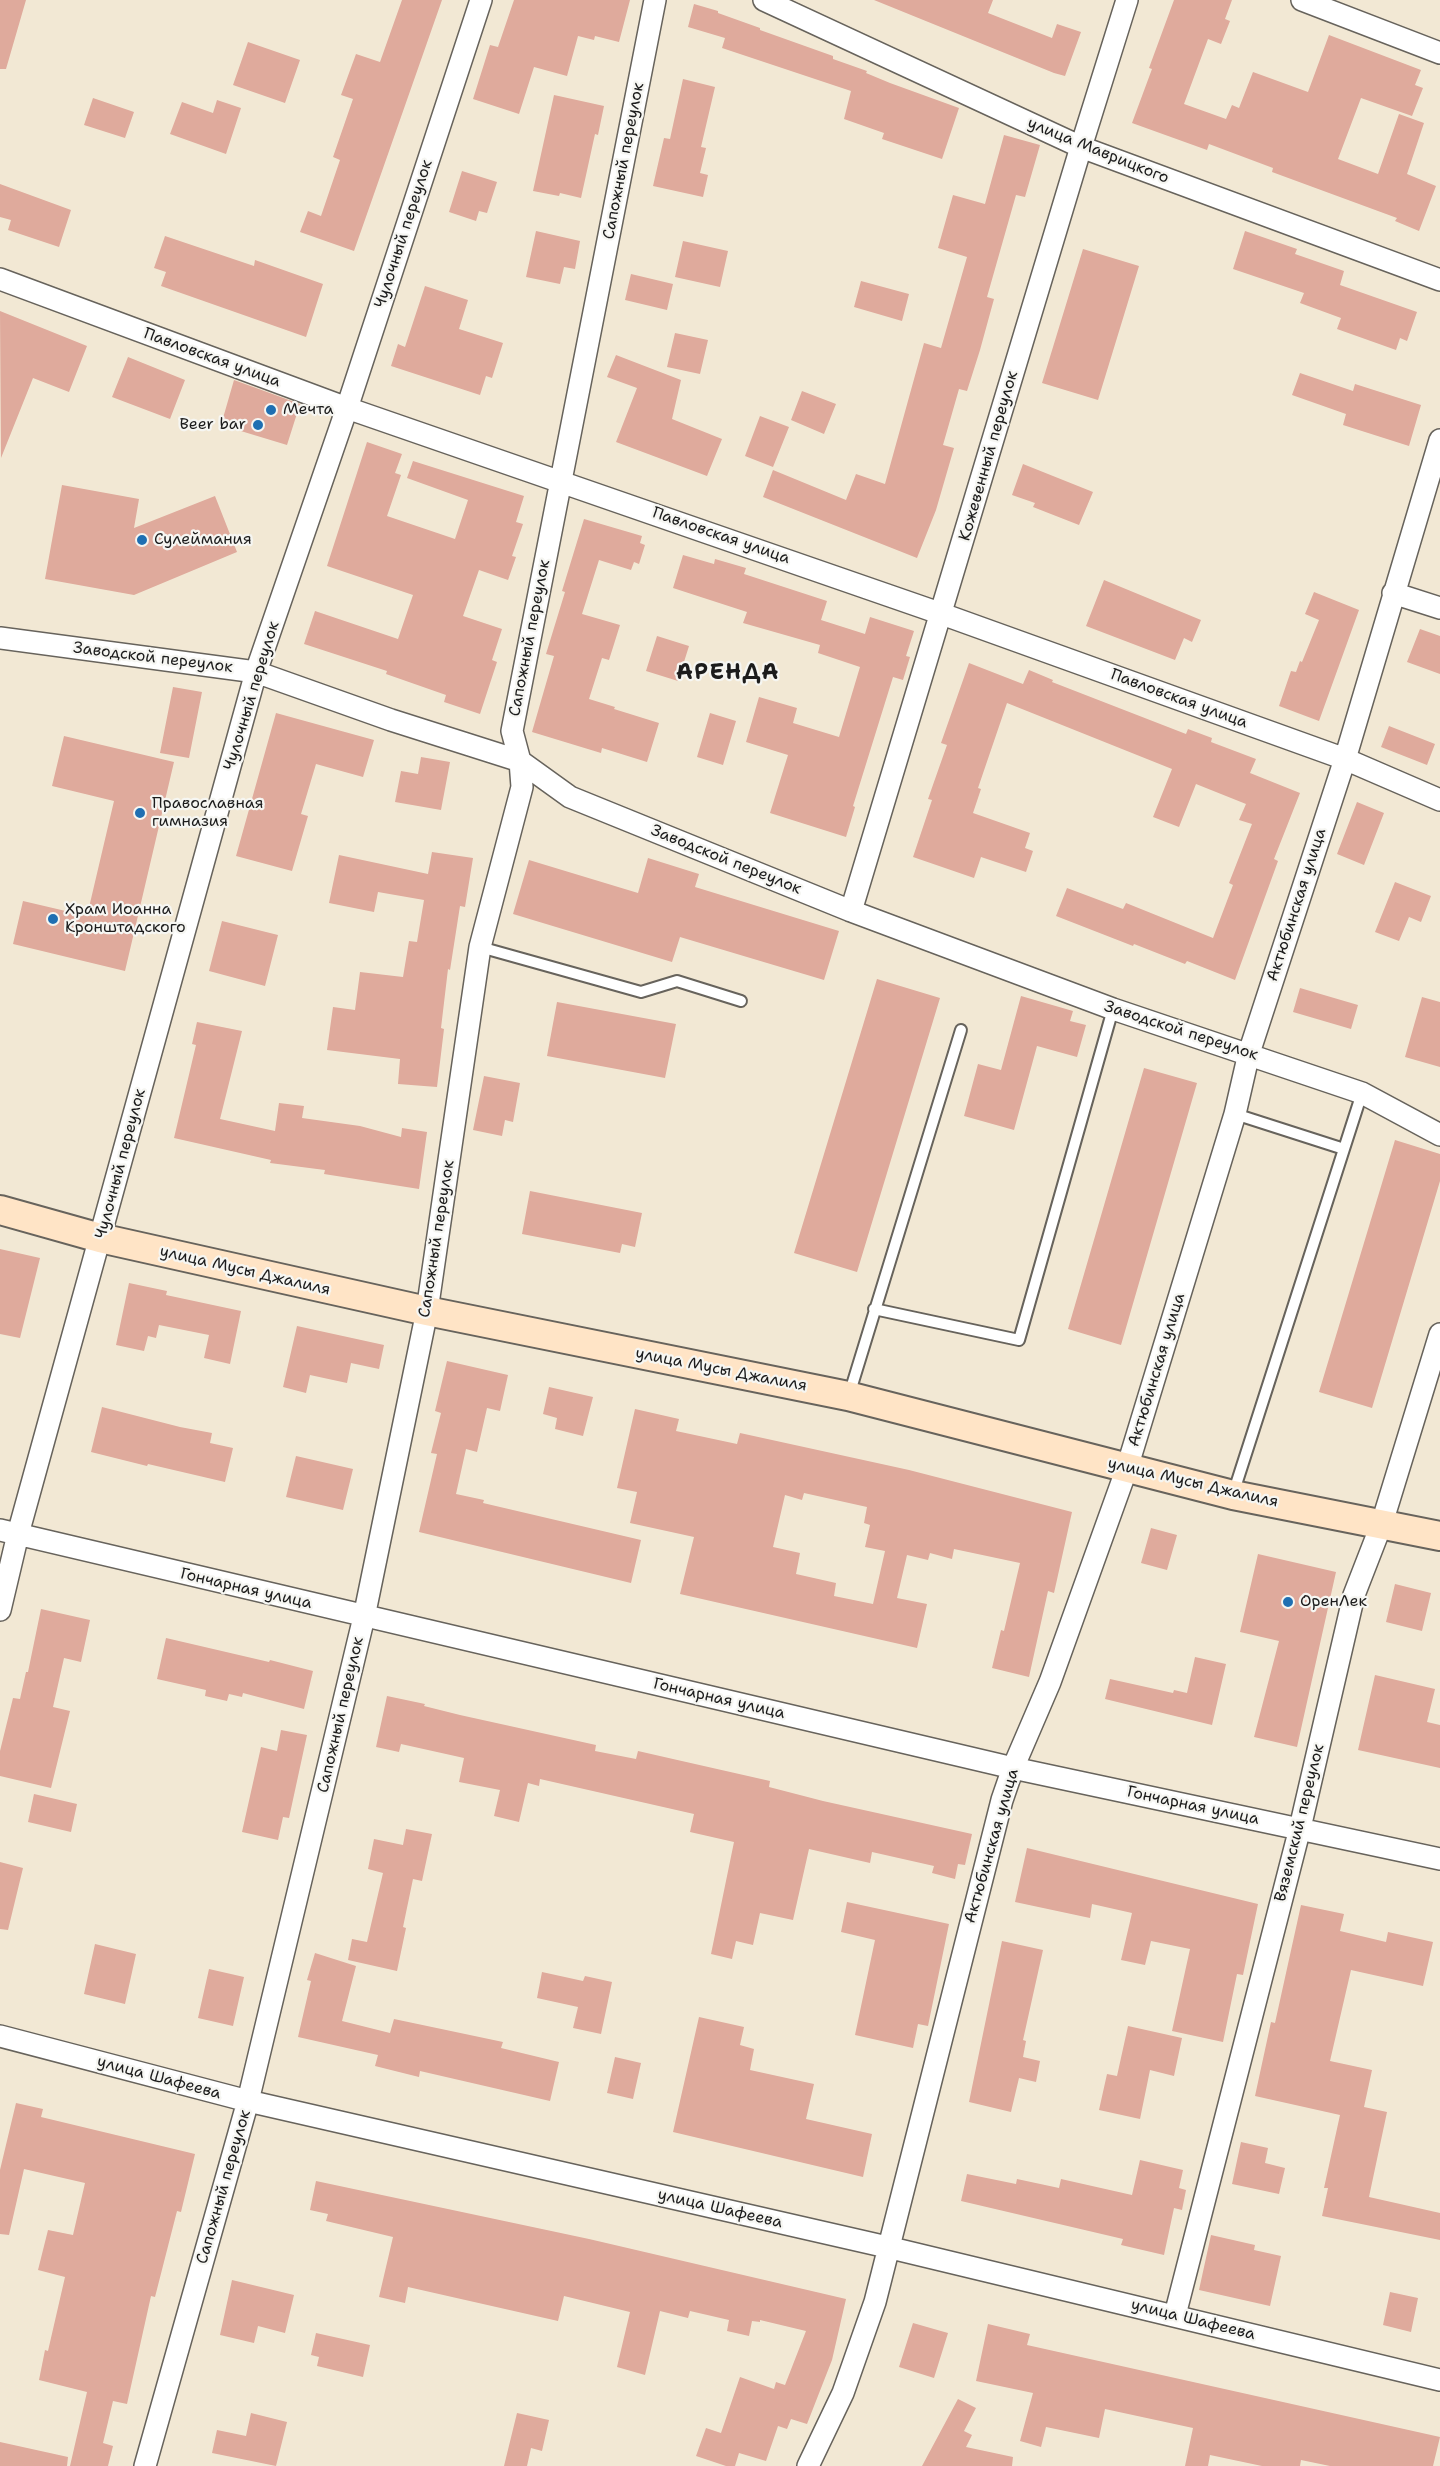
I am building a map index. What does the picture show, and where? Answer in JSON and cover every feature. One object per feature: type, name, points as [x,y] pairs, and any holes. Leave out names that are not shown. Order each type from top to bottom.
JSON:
[{"type":"street","name":"Чулочный переулок","points":[[0,1610],[9,1532],[100,1238],[256,672],[347,408],[481,0]]},
{"type":"street","name":"Сапожный переулок","points":[[145,2466],[248,2101],[364,1617],[426,1311],[480,947],[522,787],[520,761],[512,731],[655,0]]},
{"type":"street","name":"улица Маврицкого","points":[[764,0],[1080,147],[1440,280]]},
{"type":"street","name":"Кожевенный переулок","points":[[851,911],[942,614],[1080,147],[1127,0]]},
{"type":"street","points":[[1302,0],[1440,53]]},
{"type":"street","name":"Павловская улица","points":[[0,279],[347,408],[942,614],[1345,759],[1440,800]]},
{"type":"street","name":"Актюбинская улица","points":[[808,2466],[843,2393],[875,2302],[887,2247],[999,1812],[1013,1768],[1050,1682],[1127,1468],[1235,1114],[1248,1053],[1345,759],[1440,440]]},
{"type":"street","points":[[1393,593],[1440,608]]},
{"type":"street","name":"Заводской переулок","points":[[0,638],[256,672],[391,720],[520,761],[570,797],[851,911],[1113,1009],[1362,1093],[1440,1135]]},
{"type":"street","points":[[522,787],[570,797]]},
{"type":"street","name":"улица Мусы Джалиля","points":[[0,1210],[100,1238],[426,1311],[848,1396],[1233,1495],[1440,1536]]},
{"type":"street","name":"Вяземский переулок","points":[[1175,2315],[1300,1828],[1354,1595],[1382,1523],[1440,1334]]},
{"type":"street","name":"Гончарная улица","points":[[9,1532],[1013,1768],[1440,1859]]},
{"type":"street","name":"улица Шафеева","points":[[0,2036],[248,2101],[887,2247],[1440,2380]]},
{"type":"lane","points":[[480,947],[641,992],[677,981],[741,1001]]},
{"type":"lane","points":[[874,1309],[1020,1340],[1113,1009]]},
{"type":"lane","points":[[848,1396],[961,1030]]},
{"type":"lane","points":[[1233,1495],[1362,1093]]},
{"type":"lane","points":[[1235,1114],[1344,1149]]},
{"type":"building","points":[[0,0],[26,0],[6,69],[0,69]]},
{"type":"building","points":[[402,0],[442,0],[354,251],[300,232],[308,211],[321,216],[340,160],[333,157],[353,99],[341,95],[356,54],[380,62]]},
{"type":"building","points":[[514,0],[630,0],[619,42],[595,36],[594,40],[578,36],[567,76],[534,67],[519,114],[473,99],[490,45],[498,47]]},
{"type":"building","points":[[874,0],[993,0],[988,13],[1052,38],[1057,24],[1081,32],[1065,76]]},
{"type":"building","points":[[1174,0],[1232,0],[1225,19],[1230,21],[1221,44],[1208,39],[1184,104],[1226,119],[1232,105],[1239,108],[1253,72],[1308,92],[1329,35],[1421,70],[1415,85],[1423,88],[1412,116],[1361,98],[1338,159],[1378,174],[1399,114],[1424,123],[1407,174],[1436,186],[1419,231],[1395,221],[1397,218],[1272,172],[1273,168],[1209,144],[1207,150],[1132,123]]},
{"type":"building","points":[[694,4],[718,11],[718,13],[760,28],[760,30],[833,56],[833,59],[867,71],[866,73],[890,83],[959,108],[942,159],[882,139],[884,133],[844,119],[851,91],[722,48],[725,38],[688,27]]},
{"type":"building","points":[[248,42],[300,60],[285,103],[233,85]]},
{"type":"building","points":[[683,79],[715,87],[701,147],[706,148],[700,173],[708,175],[703,197],[653,186],[664,138],[670,139]]},
{"type":"building","points":[[554,95],[604,106],[598,135],[595,134],[581,198],[560,193],[559,196],[533,191]]},
{"type":"building","points":[[93,98],[134,112],[125,138],[84,125]]},
{"type":"building","points":[[217,100],[241,108],[226,154],[170,134],[182,102],[213,113]]},
{"type":"building","points":[[1004,135],[1040,145],[1025,197],[1016,195],[987,297],[994,299],[980,350],[967,391],[959,389],[943,445],[954,448],[936,510],[917,558],[763,497],[773,470],[846,500],[856,474],[885,484],[924,343],[941,348],[967,257],[938,248],[953,195],[985,204]]},
{"type":"building","points":[[462,171],[497,182],[487,213],[479,211],[476,221],[449,212]]},
{"type":"building","points":[[0,184],[71,210],[59,247],[8,230],[11,220],[0,217]]},
{"type":"building","points":[[536,231],[580,241],[575,269],[564,267],[560,284],[526,277]]},
{"type":"building","points":[[1245,231],[1297,249],[1295,254],[1344,271],[1340,285],[1417,312],[1407,341],[1400,338],[1396,350],[1337,329],[1341,318],[1300,303],[1304,293],[1233,269]]},
{"type":"building","points":[[165,236],[254,266],[255,260],[323,284],[306,337],[161,286],[166,272],[154,268]]},
{"type":"building","points":[[683,241],[728,251],[720,287],[675,277]]},
{"type":"building","points":[[1083,249],[1139,266],[1098,400],[1042,383]]},
{"type":"building","points":[[631,274],[673,284],[667,310],[625,300]]},
{"type":"building","points":[[861,281],[909,294],[902,321],[854,307]]},
{"type":"building","points":[[425,286],[468,300],[459,329],[503,343],[492,378],[486,376],[480,395],[391,366],[398,344],[405,347]]},
{"type":"building","points":[[0,311],[87,346],[69,392],[33,378],[1,458]]},
{"type":"building","points":[[675,333],[708,340],[700,374],[667,367]]},
{"type":"building","points":[[616,355],[681,380],[672,419],[722,439],[707,476],[616,442],[637,388],[607,377]]},
{"type":"building","points":[[128,357],[185,380],[170,419],[112,397]]},
{"type":"building","points":[[1300,373],[1353,391],[1355,384],[1421,405],[1409,446],[1343,425],[1346,414],[1292,395]]},
{"type":"building","points":[[234,380],[300,404],[287,445],[221,425]]},
{"type":"building","points":[[802,391],[836,404],[824,434],[791,420]]},
{"type":"building","points":[[760,416],[789,427],[773,467],[745,456]]},
{"type":"building","points":[[367,442],[402,454],[395,473],[401,475],[387,516],[455,539],[468,500],[407,478],[413,461],[524,496],[516,522],[523,524],[512,556],[516,557],[508,580],[479,570],[463,616],[502,629],[492,660],[497,662],[480,714],[444,702],[446,695],[386,674],[387,671],[304,644],[315,611],[398,639],[413,595],[327,566]]},
{"type":"building","points":[[1023,464],[1093,492],[1079,525],[1033,507],[1035,503],[1012,495]]},
{"type":"building","name":"Сулеймания","points":[[62,485],[139,499],[134,528],[215,496],[237,552],[134,595],[45,579]]},
{"type":"building","points":[[584,519],[642,536],[640,543],[645,545],[639,564],[634,562],[631,570],[599,560],[582,614],[620,625],[609,660],[602,658],[589,699],[659,723],[647,762],[602,748],[601,753],[532,732],[554,656],[546,654]]},
{"type":"building","points":[[683,555],[714,564],[715,559],[746,568],[744,574],[827,601],[821,620],[865,634],[870,617],[914,631],[906,656],[910,657],[903,680],[893,677],[853,806],[855,807],[846,837],[770,813],[788,755],[746,742],[759,697],[797,708],[793,723],[839,737],[860,667],[818,653],[820,645],[743,623],[747,612],[673,588]]},
{"type":"building","points":[[1104,580],[1201,620],[1192,642],[1184,638],[1175,660],[1086,626]]},
{"type":"building","points":[[1314,592],[1359,610],[1319,721],[1279,706],[1291,671],[1296,672],[1300,661],[1302,662],[1319,620],[1305,614]]},
{"type":"building","points":[[1420,629],[1440,636],[1440,674],[1407,662]]},
{"type":"building","points":[[657,636],[689,646],[678,681],[646,671]]},
{"type":"building","points":[[969,663],[1023,684],[1029,670],[1053,680],[1052,682],[1186,734],[1188,729],[1212,738],[1211,742],[1256,759],[1250,773],[1300,793],[1274,859],[1278,861],[1235,980],[1187,961],[1185,964],[1134,944],[1133,946],[1056,916],[1067,888],[1123,909],[1126,903],[1213,938],[1233,885],[1229,883],[1252,824],[1239,820],[1246,804],[1196,784],[1179,827],[1153,817],[1172,769],[1007,703],[978,788],[981,789],[973,813],[1030,833],[1025,848],[1033,851],[1026,872],[981,857],[974,878],[913,857],[932,800],[928,799],[947,745],[941,743]]},
{"type":"building","points":[[173,687],[202,692],[189,758],[160,753]]},
{"type":"building","points":[[276,713],[374,740],[363,777],[316,764],[301,814],[308,816],[292,871],[236,856]]},
{"type":"building","points":[[710,713],[736,721],[723,765],[697,757]]},
{"type":"building","points":[[1389,726],[1435,744],[1427,765],[1381,747]]},
{"type":"building","points":[[64,736],[174,762],[125,971],[13,944],[23,901],[87,916],[114,801],[52,786]]},
{"type":"building","points":[[421,757],[450,762],[441,810],[395,802],[401,771],[418,774]]},
{"type":"building","points":[[1357,802],[1384,813],[1364,865],[1337,854]]},
{"type":"building","points":[[432,852],[473,858],[465,907],[460,906],[450,970],[448,969],[437,1087],[398,1084],[400,1059],[327,1050],[333,1007],[355,1010],[360,972],[403,977],[409,941],[417,942],[424,900],[378,892],[374,912],[329,903],[339,855],[428,874]]},
{"type":"building","points":[[648,858],[699,874],[695,887],[839,931],[824,980],[680,937],[672,962],[513,914],[529,860],[638,893]]},
{"type":"building","points":[[1395,882],[1431,896],[1421,922],[1409,917],[1399,941],[1375,932]]},
{"type":"building","points":[[222,921],[278,935],[265,986],[209,971]]},
{"type":"building","points":[[877,979],[940,998],[857,1272],[794,1253]]},
{"type":"building","points":[[1300,988],[1358,1005],[1351,1029],[1293,1012]]},
{"type":"building","points":[[1021,996],[1073,1011],[1070,1021],[1086,1025],[1077,1057],[1037,1046],[1014,1130],[964,1116],[978,1064],[1001,1070]]},
{"type":"building","points":[[1422,997],[1440,1002],[1440,1067],[1405,1057]]},
{"type":"building","points":[[557,1002],[676,1024],[665,1078],[547,1056]]},
{"type":"building","points":[[197,1022],[242,1031],[220,1119],[275,1131],[279,1103],[304,1106],[302,1118],[360,1126],[401,1137],[402,1128],[427,1132],[419,1189],[324,1174],[325,1170],[270,1163],[271,1160],[174,1138],[196,1045],[192,1044]]},
{"type":"building","points":[[1144,1068],[1197,1083],[1121,1345],[1068,1329]]},
{"type":"building","points":[[484,1076],[520,1083],[513,1122],[505,1120],[502,1136],[473,1130]]},
{"type":"building","points":[[1395,1140],[1440,1154],[1440,1181],[1372,1408],[1319,1392]]},
{"type":"building","points":[[530,1191],[642,1213],[635,1247],[622,1244],[620,1253],[522,1234]]},
{"type":"building","points":[[0,1249],[40,1258],[20,1338],[0,1334]]},
{"type":"building","points":[[129,1283],[167,1291],[166,1295],[241,1311],[230,1364],[204,1358],[209,1335],[159,1325],[156,1338],[148,1336],[144,1351],[116,1345]]},
{"type":"building","points":[[297,1326],[384,1345],[379,1369],[351,1363],[347,1383],[310,1375],[306,1393],[283,1387]]},
{"type":"building","points":[[447,1361],[508,1375],[500,1411],[487,1408],[477,1452],[466,1449],[456,1494],[484,1500],[483,1503],[641,1540],[631,1583],[419,1532],[437,1454],[431,1453],[441,1413],[435,1411]]},
{"type":"building","points":[[549,1387],[593,1397],[583,1436],[555,1429],[557,1418],[543,1414]]},
{"type":"building","points":[[102,1407],[212,1433],[210,1443],[233,1448],[225,1482],[91,1452]]},
{"type":"building","points":[[635,1409],[679,1419],[676,1431],[737,1444],[740,1433],[909,1470],[1072,1512],[1054,1593],[1048,1591],[1029,1677],[992,1668],[1001,1630],[1004,1631],[1020,1563],[954,1549],[952,1559],[930,1553],[928,1560],[907,1555],[897,1598],[927,1604],[917,1648],[680,1594],[694,1537],[630,1523],[637,1492],[617,1488]],"holes":[[[804,1493],[867,1507],[864,1523],[870,1525],[865,1547],[885,1551],[873,1604],[834,1596],[836,1583],[796,1574],[800,1553],[773,1547],[785,1495],[802,1500]]]},
{"type":"building","points":[[296,1456],[353,1469],[343,1510],[286,1497]]},
{"type":"building","points":[[1151,1528],[1177,1535],[1167,1570],[1141,1563]]},
{"type":"building","name":"ОренЛек","points":[[1258,1554],[1336,1572],[1297,1747],[1254,1737],[1279,1641],[1240,1632]]},
{"type":"building","points":[[1395,1584],[1431,1593],[1422,1631],[1386,1622]]},
{"type":"building","points":[[41,1609],[90,1620],[81,1662],[64,1658],[53,1707],[70,1711],[51,1788],[0,1776],[0,1751],[13,1698],[20,1699]]},
{"type":"building","points":[[166,1638],[313,1671],[304,1709],[243,1693],[242,1697],[229,1694],[227,1701],[205,1696],[206,1690],[157,1679]]},
{"type":"building","points":[[1195,1657],[1226,1664],[1212,1725],[1105,1699],[1110,1679],[1173,1693],[1174,1690],[1187,1693]]},
{"type":"building","points":[[1375,1675],[1435,1689],[1427,1722],[1440,1725],[1440,1768],[1358,1750]]},
{"type":"building","points":[[387,1696],[425,1704],[424,1706],[460,1715],[596,1745],[595,1751],[636,1759],[638,1751],[770,1781],[769,1787],[823,1801],[972,1834],[965,1865],[958,1864],[955,1879],[932,1873],[934,1866],[872,1852],[870,1863],[809,1849],[793,1920],[760,1913],[753,1945],[736,1941],[732,1959],[711,1954],[734,1842],[690,1832],[694,1814],[540,1779],[539,1786],[528,1783],[519,1822],[494,1816],[500,1790],[459,1782],[464,1758],[401,1744],[399,1752],[376,1747]]},
{"type":"building","points":[[281,1730],[307,1735],[289,1818],[283,1817],[278,1840],[242,1832],[261,1747],[277,1751]]},
{"type":"building","points":[[34,1794],[77,1804],[71,1832],[28,1822]]},
{"type":"building","points":[[406,1829],[432,1834],[422,1881],[413,1879],[397,1971],[348,1960],[352,1939],[367,1942],[383,1873],[368,1869],[374,1839],[403,1845]]},
{"type":"building","points":[[1027,1848],[1258,1904],[1243,1975],[1237,1974],[1223,2042],[1172,2031],[1190,1949],[1151,1941],[1145,1965],[1121,1960],[1132,1913],[1092,1904],[1090,1918],[1015,1902]]},
{"type":"building","points":[[0,1862],[23,1868],[8,1930],[0,1929]]},
{"type":"building","points":[[847,1902],[949,1924],[928,2026],[918,2024],[913,2048],[855,2035],[875,1940],[841,1932]]},
{"type":"building","points":[[1301,1905],[1344,1914],[1340,1931],[1386,1942],[1388,1932],[1433,1942],[1423,1986],[1351,1970],[1330,2061],[1372,2070],[1364,2107],[1387,2112],[1369,2197],[1440,2213],[1440,2240],[1322,2216],[1328,2188],[1324,2188],[1340,2115],[1255,2096],[1271,2022],[1275,2023]]},
{"type":"building","points":[[1002,1941],[1043,1950],[1023,2040],[1026,2041],[1023,2057],[1040,2061],[1036,2082],[1019,2078],[1011,2112],[969,2102]]},
{"type":"building","points":[[95,1944],[136,1954],[125,2004],[84,1994]]},
{"type":"building","points":[[315,1953],[356,1966],[342,2021],[390,2033],[394,2019],[503,2042],[501,2048],[559,2062],[550,2101],[420,2071],[419,2077],[375,2066],[378,2055],[298,2037],[311,1981],[307,1980]]},
{"type":"building","points":[[209,1969],[244,1977],[233,2026],[198,2018]]},
{"type":"building","points":[[542,1972],[583,1981],[585,1976],[612,1982],[601,2034],[573,2028],[578,2007],[537,1998]]},
{"type":"building","points":[[699,2017],[744,2027],[740,2045],[754,2049],[750,2070],[814,2084],[806,2119],[872,2134],[863,2177],[673,2132]]},
{"type":"building","points":[[1128,2026],[1182,2038],[1174,2076],[1150,2070],[1140,2119],[1099,2110],[1107,2074],[1117,2076]]},
{"type":"building","points":[[615,2057],[641,2063],[633,2099],[607,2093]]},
{"type":"building","points":[[16,2103],[43,2109],[41,2117],[195,2154],[181,2212],[177,2211],[155,2297],[151,2296],[127,2404],[113,2401],[103,2443],[113,2446],[108,2466],[70,2466],[87,2392],[39,2380],[65,2277],[38,2270],[48,2230],[73,2235],[85,2183],[24,2169],[9,2235],[0,2234],[0,2170]]},
{"type":"building","points":[[1241,2142],[1268,2148],[1265,2163],[1285,2168],[1279,2194],[1232,2184]]},
{"type":"building","points":[[1140,2160],[1183,2170],[1179,2188],[1186,2190],[1182,2210],[1174,2208],[1164,2255],[1121,2245],[1123,2239],[961,2201],[967,2174],[1016,2184],[1017,2179],[1059,2188],[1061,2179],[1132,2195]]},
{"type":"building","points":[[316,2181],[589,2239],[846,2299],[832,2360],[807,2424],[791,2419],[787,2429],[778,2426],[766,2461],[739,2453],[735,2466],[726,2466],[696,2456],[706,2428],[721,2433],[740,2377],[774,2389],[776,2382],[785,2385],[806,2331],[760,2320],[760,2322],[752,2321],[749,2336],[727,2331],[729,2320],[690,2311],[688,2318],[660,2311],[645,2375],[617,2367],[630,2312],[564,2296],[558,2321],[408,2287],[405,2303],[379,2297],[393,2237],[326,2221],[328,2214],[310,2210]]},
{"type":"building","points":[[1211,2235],[1255,2245],[1254,2250],[1281,2256],[1270,2306],[1199,2290]]},
{"type":"building","points":[[232,2280],[294,2295],[285,2333],[258,2326],[254,2343],[220,2335]]},
{"type":"building","points":[[1390,2292],[1418,2298],[1411,2332],[1383,2325]]},
{"type":"building","points":[[913,2323],[948,2333],[934,2378],[899,2367]]},
{"type":"building","points":[[988,2324],[1030,2334],[1027,2345],[1440,2437],[1433,2466],[1330,2466],[1301,2460],[1300,2466],[1262,2466],[1210,2455],[1208,2466],[1185,2466],[1193,2428],[1105,2409],[1099,2438],[1046,2427],[1041,2447],[1020,2441],[1033,2393],[976,2381]]},
{"type":"building","points":[[316,2333],[370,2345],[363,2377],[317,2366],[319,2357],[311,2355]]},
{"type":"building","points":[[958,2399],[976,2408],[964,2431],[972,2435],[966,2447],[1013,2457],[1012,2466],[922,2466]]},
{"type":"building","points":[[251,2413],[287,2422],[276,2466],[212,2453],[217,2430],[246,2436]]},
{"type":"building","points":[[517,2413],[549,2420],[542,2451],[531,2448],[527,2466],[504,2466]]},
{"type":"building","points":[[0,2442],[68,2457],[67,2466],[0,2466]]},
{"type":"place","name":"Мечта","points":[[271,410]]},
{"type":"place","name":"Beer bar","points":[[258,425]]},
{"type":"place","name":"Сулеймания","points":[[142,540]]},
{"type":"place","name":"Православная гимназия","points":[[140,813]]},
{"type":"place","name":"Храм Иоанна Кронштадского","points":[[53,919]]},
{"type":"place","name":"ОренЛек","points":[[1288,1602]]},
{"type":"district","name":"АРЕНДА","points":[[728,673]]}]
